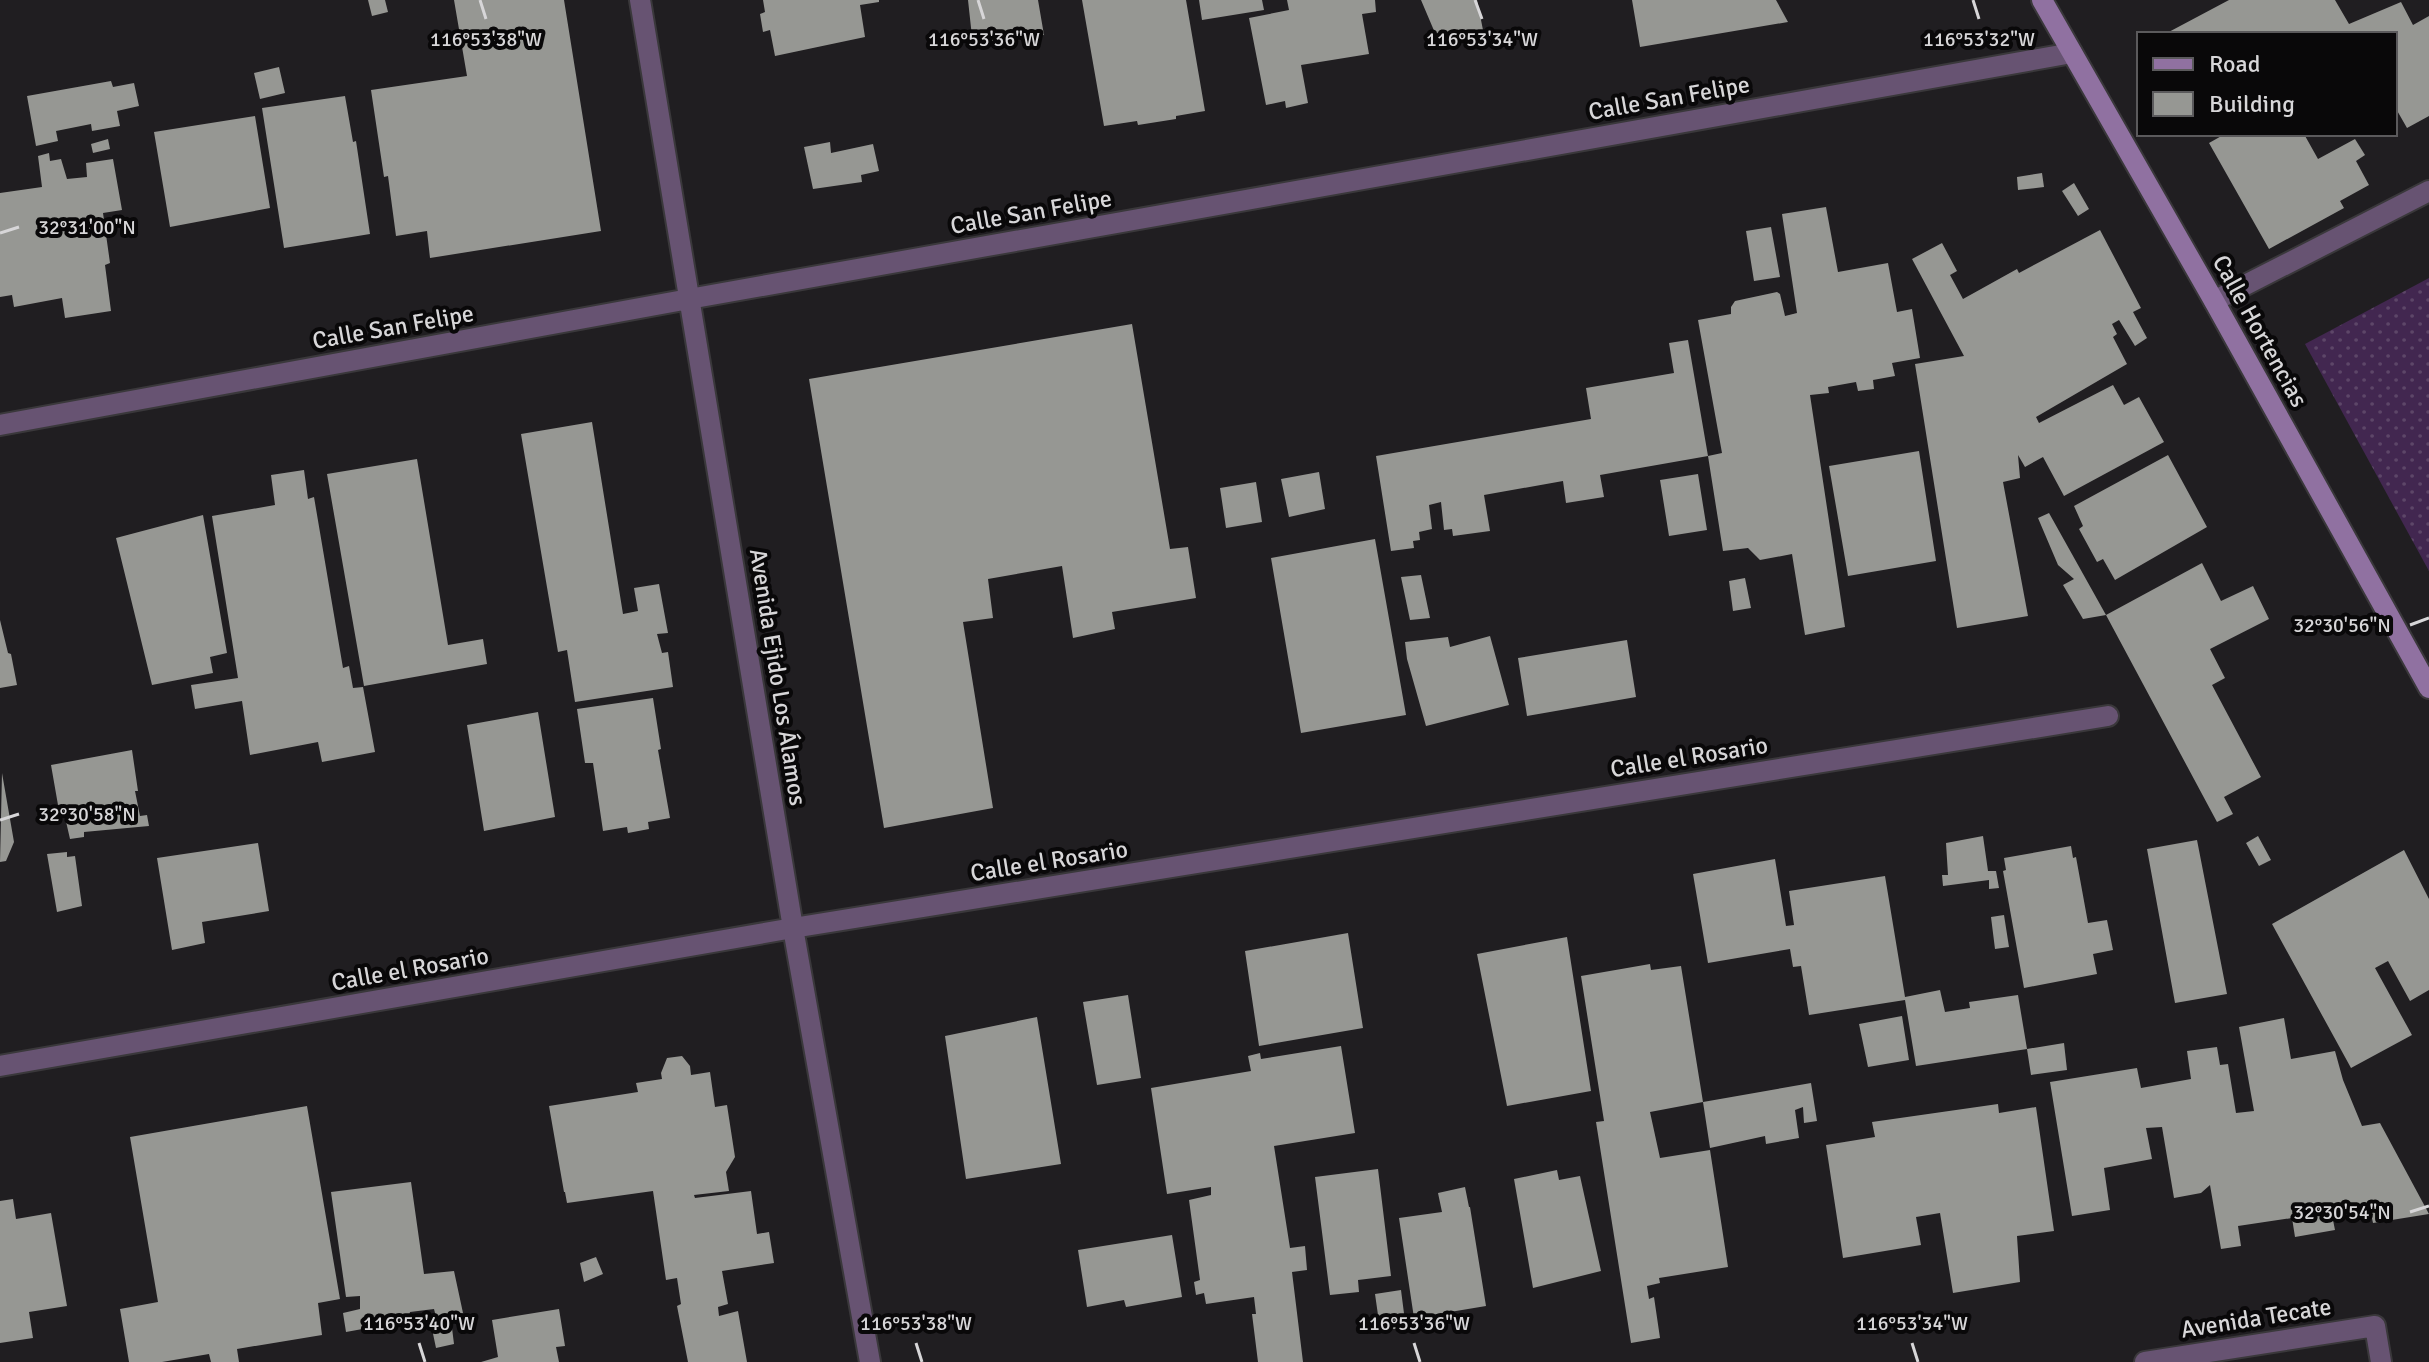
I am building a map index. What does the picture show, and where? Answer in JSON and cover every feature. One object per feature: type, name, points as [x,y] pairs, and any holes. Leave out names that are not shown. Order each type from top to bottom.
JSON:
[{"type":"street","name":"Avenida Ejido Los Álamos","points":[[640,0],[793,928],[870,1362]]},
{"type":"street","name":"Calle Hortencias","points":[[2042,0],[2429,688]]},
{"type":"street","name":"Calle San Felipe","points":[[0,425],[2072,53]]},
{"type":"street","points":[[2214,301],[2429,191]]},
{"type":"street","name":"Calle el Rosario","points":[[0,1066],[793,928],[2108,716]]},
{"type":"street","name":"Avenida Tecate","points":[[2145,1362],[2375,1326],[2381,1362]]},
{"type":"shaded area","points":[[2429,278],[2429,571],[2305,344]]},
{"type":"building","points":[[368,0],[385,0],[388,12],[372,16]]},
{"type":"building","points":[[454,0],[564,0],[601,231],[430,258],[427,231],[396,236],[371,90],[467,76]]},
{"type":"building","points":[[763,0],[879,2],[860,5],[865,37],[775,56],[770,30],[763,32],[760,14],[765,12]]},
{"type":"building","points":[[968,0],[1038,0],[1044,35],[973,46]]},
{"type":"building","points":[[1082,0],[1186,0],[1205,111],[1138,125],[1137,121],[1104,126]]},
{"type":"building","points":[[1199,0],[1262,0],[1264,10],[1202,20]]},
{"type":"building","points":[[1287,0],[1375,0],[1376,12],[1362,14],[1369,54],[1301,65],[1308,103],[1286,108],[1285,101],[1266,105],[1249,18],[1289,10]]},
{"type":"building","points":[[1421,0],[1477,0],[1483,30],[1438,40]]},
{"type":"building","points":[[1632,0],[1776,0],[1788,22],[1640,47]]},
{"type":"building","points":[[2229,0],[2335,0],[2349,24],[2401,2],[2413,25],[2429,16],[2429,116],[2407,128],[2397,110],[2397,32],[2169,32]]},
{"type":"building","points":[[279,67],[285,93],[260,99],[254,73]]},
{"type":"building","points":[[111,81],[113,87],[134,83],[139,106],[117,111],[120,126],[92,131],[91,124],[56,131],[58,141],[36,146],[27,96]]},
{"type":"building","points":[[345,96],[353,142],[356,141],[370,234],[284,248],[262,108]]},
{"type":"building","points":[[255,116],[270,208],[170,227],[154,132]]},
{"type":"building","points":[[2221,136],[2305,136],[2318,159],[2355,139],[2365,155],[2356,161],[2369,185],[2340,201],[2344,208],[2269,249],[2209,143]]},
{"type":"building","points":[[108,139],[110,149],[93,153],[91,144]]},
{"type":"building","points":[[830,142],[831,153],[873,144],[879,171],[861,175],[862,182],[813,189],[804,147]]},
{"type":"building","points":[[49,153],[50,161],[61,159],[67,179],[87,177],[86,163],[113,159],[122,210],[103,213],[110,263],[105,265],[111,311],[65,318],[62,298],[14,307],[12,295],[0,297],[0,193],[42,187],[38,156]]},
{"type":"building","points":[[2042,173],[2044,187],[2018,190],[2017,177]]},
{"type":"building","points":[[2074,183],[2089,209],[2078,216],[2062,191]]},
{"type":"building","points":[[1826,207],[1838,272],[1888,263],[1897,312],[1912,309],[1920,358],[1892,363],[1895,376],[1873,380],[1874,389],[1858,391],[1856,382],[1828,387],[1829,393],[1810,395],[1845,627],[1805,635],[1792,554],[1760,560],[1748,548],[1723,551],[1708,456],[1722,453],[1698,320],[1731,314],[1735,301],[1777,292],[1785,316],[1797,313],[1782,214]]},
{"type":"building","points":[[1771,227],[1780,277],[1754,281],[1746,231]]},
{"type":"building","points":[[2100,230],[2141,308],[2133,312],[2147,338],[2135,346],[2119,320],[2112,324],[2117,334],[2113,337],[2127,364],[2036,417],[2039,423],[2113,385],[2124,405],[2139,397],[2164,442],[2064,496],[2043,457],[2025,467],[2018,455],[2020,478],[2003,482],[2028,616],[1957,628],[1915,364],[1964,356],[1912,259],[1942,243],[1957,271],[1950,275],[1963,299],[2017,269],[2019,273]]},
{"type":"building","points":[[1132,324],[1170,549],[1188,547],[1196,598],[1112,612],[1115,629],[1073,638],[1062,566],[988,579],[993,618],[963,622],[993,808],[884,828],[809,379]]},
{"type":"building","points":[[1688,340],[1708,456],[1600,475],[1604,497],[1566,503],[1563,481],[1484,495],[1490,531],[1453,536],[1452,529],[1444,530],[1441,502],[1429,505],[1432,529],[1419,532],[1420,540],[1413,541],[1414,548],[1391,551],[1376,456],[1591,419],[1586,388],[1674,373],[1669,343]]},
{"type":"building","points":[[592,422],[623,614],[638,611],[634,588],[659,584],[668,633],[657,634],[662,653],[668,652],[673,687],[575,702],[567,650],[558,652],[521,434]]},
{"type":"building","points":[[1919,451],[1936,561],[1848,576],[1829,466]]},
{"type":"building","points":[[2168,455],[2207,527],[2115,580],[2103,559],[2097,562],[2079,529],[2083,526],[2074,506]]},
{"type":"building","points":[[417,459],[448,645],[483,639],[487,664],[364,686],[327,474]]},
{"type":"building","points":[[304,470],[308,499],[314,497],[343,668],[349,666],[353,688],[363,687],[375,752],[322,762],[318,742],[250,755],[242,701],[195,709],[191,685],[238,678],[212,516],[275,505],[271,475]]},
{"type":"building","points":[[1319,472],[1325,509],[1289,517],[1281,479]]},
{"type":"building","points":[[1698,474],[1707,530],[1669,536],[1660,480]]},
{"type":"building","points":[[1256,482],[1262,522],[1226,528],[1220,488]]},
{"type":"building","points":[[2049,513],[2106,615],[2083,619],[2063,585],[2074,579],[2058,565],[2038,518]]},
{"type":"building","points":[[203,515],[227,653],[210,657],[213,673],[152,685],[116,538]]},
{"type":"building","points":[[1375,539],[1406,715],[1301,733],[1271,558]]},
{"type":"building","points":[[2202,563],[2221,601],[2253,586],[2269,619],[2210,649],[2225,678],[2212,685],[2261,777],[2224,797],[2233,814],[2217,822],[2106,615]]},
{"type":"building","points":[[1421,575],[1430,618],[1410,620],[1401,577]]},
{"type":"building","points":[[1745,578],[1751,608],[1733,611],[1729,581]]},
{"type":"building","points":[[0,620],[17,685],[0,688]]},
{"type":"building","points":[[1490,636],[1509,705],[1426,726],[1405,642],[1448,637],[1450,647]]},
{"type":"building","points":[[1627,640],[1636,697],[1527,716],[1518,658]]},
{"type":"building","points":[[653,698],[670,818],[648,822],[649,829],[628,833],[627,827],[603,831],[593,763],[585,763],[577,709]]},
{"type":"building","points":[[538,712],[555,817],[484,831],[467,725]]},
{"type":"building","points":[[132,750],[140,816],[147,815],[149,826],[84,832],[84,837],[70,839],[62,804],[58,805],[51,765]]},
{"type":"building","points":[[2,773],[14,842],[6,861],[0,862]]},
{"type":"building","points":[[1983,836],[1988,871],[1996,871],[1999,888],[1989,889],[1989,880],[1943,886],[1942,875],[1948,875],[1946,843]]},
{"type":"building","points":[[2258,836],[2271,860],[2259,866],[2246,843]]},
{"type":"building","points":[[2197,840],[2227,994],[2175,1003],[2147,849]]},
{"type":"building","points":[[258,843],[269,911],[202,922],[205,943],[172,950],[157,858]]},
{"type":"building","points":[[2071,846],[2073,858],[2076,857],[2088,923],[2107,920],[2113,950],[2093,954],[2097,974],[2024,988],[2003,871],[2006,870],[2004,858]]},
{"type":"building","points":[[2404,850],[2429,899],[2429,990],[2410,1001],[2388,961],[2375,968],[2412,1035],[2351,1068],[2272,924]]},
{"type":"building","points":[[67,852],[67,857],[75,856],[82,906],[57,912],[47,854]]},
{"type":"building","points":[[1775,859],[1786,926],[1794,925],[1789,891],[1885,876],[1905,997],[1940,990],[1945,1012],[1970,1008],[1969,1002],[2018,995],[2027,1049],[1916,1066],[1905,1000],[1809,1015],[1801,966],[1793,967],[1790,949],[1708,963],[1693,874]]},
{"type":"building","points":[[2004,915],[2009,947],[1995,949],[1991,917]]},
{"type":"building","points":[[1348,933],[1363,1028],[1259,1046],[1245,951]]},
{"type":"building","points":[[1567,937],[1591,1091],[1507,1106],[1477,954]]},
{"type":"building","points":[[1650,964],[1651,970],[1681,966],[1703,1102],[1650,1112],[1660,1158],[1710,1150],[1728,1267],[1659,1278],[1660,1283],[1647,1286],[1649,1299],[1654,1297],[1660,1338],[1631,1343],[1596,1122],[1604,1121],[1581,976]]},
{"type":"building","points":[[1128,995],[1141,1078],[1097,1085],[1083,1002]]},
{"type":"building","points":[[1902,1016],[1909,1060],[1868,1067],[1859,1024]]},
{"type":"building","points":[[1037,1017],[1061,1164],[966,1179],[945,1036]]},
{"type":"building","points":[[2284,1018],[2291,1059],[2335,1051],[2362,1126],[2380,1123],[2429,1214],[2373,1223],[2371,1214],[2344,1218],[2333,1220],[2335,1230],[2295,1237],[2292,1218],[2238,1226],[2241,1246],[2221,1249],[2210,1185],[2201,1193],[2174,1198],[2162,1127],[2146,1128],[2152,1159],[2104,1168],[2110,1210],[2072,1216],[2050,1082],[2137,1068],[2141,1088],[2191,1079],[2187,1051],[2217,1047],[2220,1065],[2228,1064],[2236,1113],[2254,1111],[2239,1027]]},
{"type":"building","points":[[2064,1043],[2067,1070],[2031,1075],[2027,1049]]},
{"type":"building","points":[[1341,1046],[1355,1133],[1274,1146],[1290,1248],[1305,1246],[1307,1270],[1292,1272],[1303,1362],[1258,1362],[1252,1314],[1256,1314],[1254,1297],[1206,1304],[1204,1293],[1196,1295],[1194,1282],[1200,1280],[1189,1200],[1211,1195],[1211,1187],[1167,1194],[1151,1088],[1251,1071],[1248,1056],[1260,1053],[1261,1059]]},
{"type":"building","points":[[682,1056],[690,1066],[691,1075],[710,1072],[715,1107],[727,1105],[735,1157],[726,1172],[729,1191],[694,1195],[695,1198],[751,1191],[757,1234],[769,1232],[774,1263],[722,1271],[728,1304],[718,1307],[719,1316],[738,1311],[747,1362],[688,1362],[677,1306],[681,1304],[677,1278],[666,1280],[653,1191],[567,1203],[564,1192],[549,1106],[638,1092],[636,1083],[662,1079],[667,1058]]},
{"type":"building","points":[[1811,1083],[1817,1121],[1804,1123],[1803,1107],[1795,1110],[1799,1138],[1766,1144],[1765,1136],[1710,1148],[1703,1102]]},
{"type":"building","points":[[1998,1104],[1999,1113],[2036,1107],[2054,1231],[2017,1236],[2020,1282],[1953,1293],[1940,1213],[1916,1217],[1921,1245],[1843,1258],[1826,1145],[1875,1137],[1872,1122]]},
{"type":"building","points":[[307,1106],[340,1299],[318,1303],[322,1335],[237,1349],[239,1362],[211,1362],[209,1354],[162,1362],[129,1362],[120,1309],[158,1302],[130,1137]]},
{"type":"building","points":[[1378,1169],[1391,1276],[1358,1280],[1359,1292],[1330,1295],[1315,1177]]},
{"type":"building","points":[[1557,1170],[1559,1180],[1580,1176],[1601,1271],[1533,1288],[1514,1179]]},
{"type":"building","points":[[411,1182],[424,1274],[454,1271],[463,1313],[436,1317],[434,1309],[410,1312],[409,1316],[367,1319],[368,1328],[346,1332],[343,1313],[360,1309],[360,1296],[346,1297],[331,1192]]},
{"type":"building","points":[[1465,1187],[1486,1306],[1414,1318],[1399,1218],[1442,1212],[1438,1193]]},
{"type":"building","points":[[13,1199],[16,1219],[51,1213],[67,1306],[29,1312],[33,1338],[0,1343],[0,1201]]},
{"type":"building","points":[[1172,1235],[1182,1297],[1126,1307],[1124,1300],[1087,1307],[1078,1250]]},
{"type":"building","points":[[596,1257],[603,1274],[584,1282],[580,1263]]},
{"type":"building","points":[[1401,1290],[1406,1329],[1380,1329],[1375,1294]]},
{"type":"building","points":[[559,1309],[565,1346],[556,1347],[559,1362],[481,1362],[498,1357],[492,1320]]},
{"type":"building","points":[[452,1328],[454,1344],[436,1348],[432,1329]]}]
